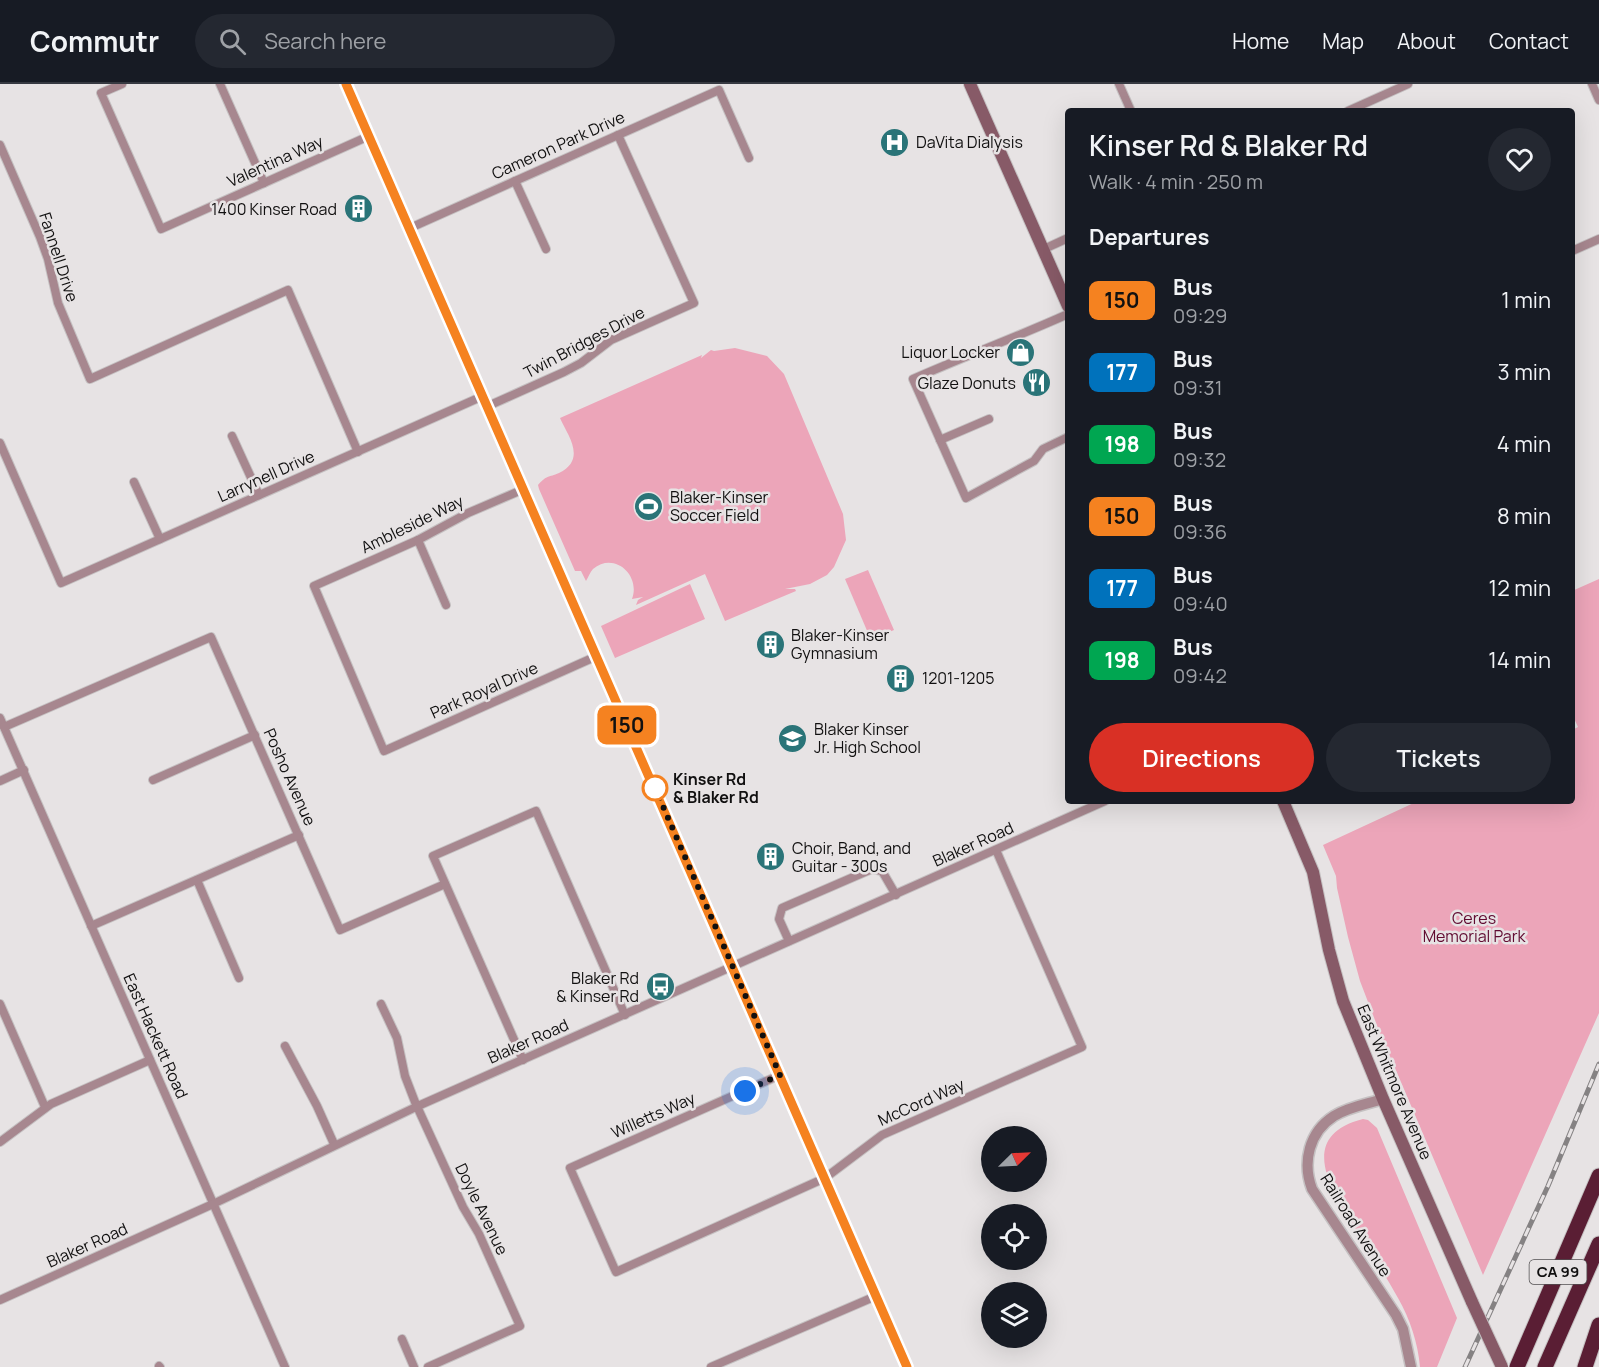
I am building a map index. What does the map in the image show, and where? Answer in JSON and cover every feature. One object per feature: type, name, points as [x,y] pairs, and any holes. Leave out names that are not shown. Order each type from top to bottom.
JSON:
[{"type":"highway","name":"CA 99","points":[[1517,1367],[1599,1176]]},
{"type":"highway","name":"CA 99","points":[[1545,1367],[1599,1244]]},
{"type":"highway","points":[[1585,1367],[1599,1325]]},
{"type":"main road","points":[[970,84],[1065,299]]},
{"type":"main road","name":"East Whitmore Avenue","points":[[1284,804],[1313,872],[1329,950],[1343,1001],[1383,1099],[1502,1367]]},
{"type":"street","name":"Valentina Way","points":[[122,84],[101,93],[161,229],[369,136]]},
{"type":"street","points":[[220,84],[264,183]]},
{"type":"street","points":[[346,84],[907,1367]]},
{"type":"street","points":[[1119,84],[1130,108]]},
{"type":"street","points":[[1355,108],[1408,84]]},
{"type":"street","points":[[1592,84],[1599,100]]},
{"type":"street","name":"Cameron Park Drive","points":[[410,228],[719,90],[749,158]]},
{"type":"street","name":"Twin Bridges Drive","points":[[488,406],[564,372],[611,340],[694,303],[618,135]]},
{"type":"street","name":"Fannell Drive","points":[[0,145],[40,237],[48,259],[58,303],[90,379],[288,290],[358,452]]},
{"type":"street","points":[[515,181],[546,249]]},
{"type":"street","points":[[1044,249],[1065,239]]},
{"type":"street","points":[[1575,250],[1599,239]]},
{"type":"street","points":[[1065,315],[914,379],[966,498],[1034,461],[1043,449],[1065,438]]},
{"type":"street","name":"Larrynell Drive","points":[[0,443],[61,582],[483,396]]},
{"type":"street","points":[[940,440],[989,419]]},
{"type":"street","points":[[232,436],[259,495]]},
{"type":"street","points":[[135,482],[160,539]]},
{"type":"street","name":"Ambleside Way","points":[[384,750],[314,586],[418,540],[468,513],[524,489]]},
{"type":"street","points":[[418,540],[446,605]]},
{"type":"street","name":"Posho Avenue","points":[[4,727],[211,637],[340,930],[445,885]]},
{"type":"street","name":"Park Royal Drive","points":[[384,750],[597,656]]},
{"type":"street","name":"East Hackett Road","points":[[0,718],[285,1367]]},
{"type":"street","points":[[153,780],[255,735]]},
{"type":"street","points":[[0,781],[24,771]]},
{"type":"street","name":"Blaker Road","points":[[0,1300],[213,1204],[334,1144],[418,1106],[1098,804]]},
{"type":"street","points":[[523,1060],[433,856],[536,811],[625,1015]]},
{"type":"street","points":[[92,926],[298,835]]},
{"type":"street","name":"McCord Way","points":[[616,1272],[825,1178],[882,1135],[1082,1047],[996,850]]},
{"type":"street","points":[[789,941],[779,919],[782,908],[872,869],[882,872],[896,895]]},
{"type":"street","points":[[197,880],[239,978]]},
{"type":"street","points":[[0,1004],[45,1107]]},
{"type":"street","name":"Doyle Avenue","points":[[381,1004],[397,1038],[408,1085],[520,1326],[428,1367]]},
{"type":"street","points":[[285,1046],[334,1144]]},
{"type":"street","points":[[0,1142],[19,1130],[45,1107],[150,1060]]},
{"type":"street","name":"Willetts Way","points":[[616,1272],[570,1168],[780,1075]]},
{"type":"street","name":"Railroad Avenue","points":[[1383,1099],[1335,1115],[1324,1124],[1309,1148],[1308,1172],[1312,1189],[1403,1329],[1411,1367]]},
{"type":"street","points":[[711,1367],[876,1296]]},
{"type":"street","points":[[402,1339],[414,1367]]},
{"type":"green space","points":[[735,348],[767,356],[784,374],[843,514],[846,540],[834,567],[827,575],[810,584],[785,589],[796,591],[725,621],[705,574],[636,605],[643,597],[632,599],[633,582],[624,568],[617,564],[601,564],[593,569],[586,581],[581,571],[575,571],[538,485],[546,478],[559,473],[572,461],[573,447],[560,418],[702,355],[701,358],[711,350]]},
{"type":"green space","points":[[868,570],[894,630],[871,640],[845,579]]},
{"type":"green space","name":"Ceres Memorial Park","points":[[1599,579],[1599,1013],[1483,1275],[1360,981],[1348,937],[1336,876],[1323,845],[1412,804],[1575,804],[1575,728],[1578,727],[1575,720],[1575,590]]},
{"type":"green space","points":[[690,584],[705,619],[615,658],[601,626]]},
{"type":"green space","points":[[1363,1119],[1368,1120],[1377,1128],[1457,1318],[1437,1367],[1420,1367],[1410,1323],[1402,1306],[1329,1181],[1325,1166],[1325,1151],[1330,1138],[1342,1127]]},
{"type":"railway","points":[[1465,1367],[1548,1186],[1599,1064]]},
{"type":"bus line","name":"150","points":[[346,84],[907,1367]]},
{"type":"place","name":"DaVita Dialysis","points":[[895,142]]},
{"type":"place","name":"1400 Kinser Road","points":[[358,209]]},
{"type":"place","name":"Liquor Locker","points":[[1021,352]]},
{"type":"place","name":"Glaze Donuts","points":[[1037,383]]},
{"type":"place","name":"Blaker-Kinser Soccer Field","points":[[649,506]]},
{"type":"place","name":"Blaker-Kinser Gymnasium","points":[[770,644]]},
{"type":"place","name":"1201-1205","points":[[901,678]]},
{"type":"place","name":"Blaker Kinser Jr. High School","points":[[793,738]]},
{"type":"place","name":"Kinser Rd & Blaker Rd","points":[[655,788]]},
{"type":"place","name":"Choir, Band, and Guitar - 300s","points":[[771,857]]},
{"type":"place","name":"Blaker Rd & Kinser Rd","points":[[660,987]]},
{"type":"route","points":[[655,788],[780,1075],[745,1091]]}]
